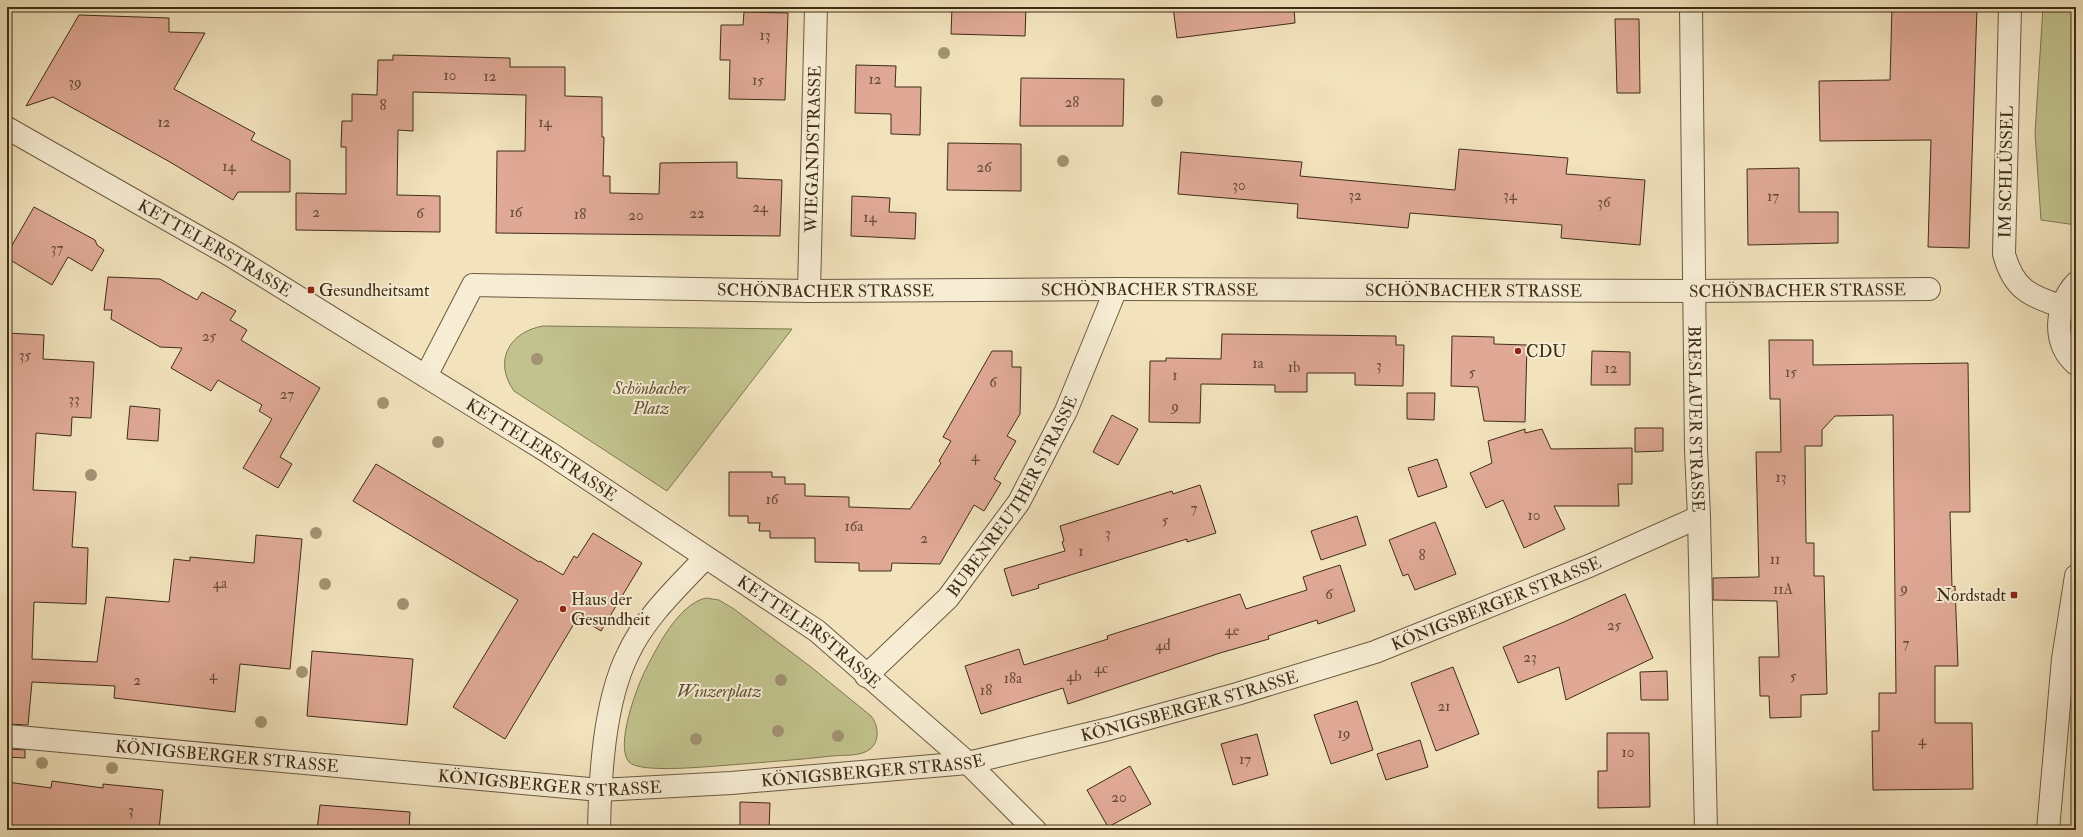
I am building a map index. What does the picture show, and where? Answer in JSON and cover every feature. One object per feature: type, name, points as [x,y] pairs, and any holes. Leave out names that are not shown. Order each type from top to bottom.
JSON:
[{"type":"street","name":"WIEGANDSTRASSE","points":[[810,291],[816,7]]},
{"type":"street","name":"BRESLAUER STRASSE","points":[[1691,7],[1696,450],[1699,517],[1706,830]]},
{"type":"street","name":"IM SCHLÜSSEL","points":[[2010,7],[2004,254],[2009,271],[2021,288],[2035,298],[2061,306]]},
{"type":"street","name":"KETTELERSTRASSE","points":[[7,128],[230,255],[426,376],[548,452],[705,558],[817,631],[866,676],[968,763],[1035,830]]},
{"type":"street","points":[[2076,283],[2068,291],[2061,306],[2059,325],[2063,344],[2076,364]]},
{"type":"street","name":"SCHÖNBACHER STRASSE","points":[[426,376],[472,285],[810,291],[1116,288],[1695,291],[1929,290]]},
{"type":"street","name":"BUBENREUTHER STRASSE","points":[[866,676],[948,598],[1019,502],[1066,411],[1116,288]]},
{"type":"street","name":"KÖNIGSBERGER STRASSE","points":[[7,736],[600,790],[731,783],[968,763],[1109,729],[1237,694],[1375,652],[1589,566],[1699,517]]},
{"type":"street","points":[[599,830],[600,790],[607,729],[615,693],[628,654],[653,614],[705,558]]},
{"type":"street","points":[[2048,830],[2063,659],[2076,576]]},
{"type":"green space","points":[[2043,7],[2076,7],[2076,225],[2041,220],[2035,133]]},
{"type":"green space","name":"Schönbacher Platz","points":[[543,326],[792,329],[667,491],[514,391],[508,380],[505,369],[505,359],[508,350],[513,341],[521,334],[531,329]]},
{"type":"green space","name":"Winzerplatz","points":[[706,598],[719,600],[734,609],[811,667],[871,716],[876,725],[877,731],[874,745],[865,752],[854,755],[708,767],[647,768],[636,766],[629,762],[625,754],[625,731],[632,704],[644,673],[662,640],[677,618],[696,602]]},
{"type":"building","points":[[952,7],[1026,7],[1025,36],[951,34]]},
{"type":"building","points":[[1173,7],[1294,7],[1295,23],[1177,38]]},
{"type":"building","points":[[1892,7],[1977,7],[1969,248],[1928,247],[1931,140],[1820,141],[1819,81],[1890,80]]},
{"type":"building","points":[[744,12],[788,13],[785,100],[729,99],[730,60],[720,60],[721,25],[743,25]]},
{"type":"building","points":[[79,15],[169,18],[169,32],[205,33],[174,89],[255,133],[251,140],[290,160],[290,192],[238,192],[233,200],[170,162],[53,97],[26,106]]},
{"type":"building","points":[[1615,19],[1639,19],[1640,93],[1617,93]]},
{"type":"building","points":[[393,55],[510,58],[510,67],[565,67],[565,96],[602,97],[602,137],[604,137],[603,176],[610,176],[610,193],[659,194],[660,163],[737,162],[737,178],[782,180],[780,236],[496,233],[497,151],[525,151],[526,95],[413,92],[413,131],[398,130],[397,195],[440,196],[440,232],[296,230],[296,193],[346,194],[346,147],[341,147],[342,121],[352,121],[352,94],[377,95],[378,60],[393,60]]},
{"type":"building","points":[[856,65],[896,66],[895,87],[921,87],[920,135],[891,134],[891,114],[855,113]]},
{"type":"building","points":[[1021,78],[1124,79],[1123,126],[1020,126]]},
{"type":"building","points":[[948,143],[1021,144],[1021,191],[947,190]]},
{"type":"building","points":[[1459,149],[1568,158],[1566,174],[1645,180],[1640,245],[1561,238],[1562,225],[1410,213],[1408,228],[1297,218],[1298,204],[1178,194],[1181,152],[1302,162],[1300,176],[1455,190]]},
{"type":"building","points":[[1799,168],[1799,212],[1838,212],[1838,243],[1748,245],[1747,169]]},
{"type":"building","points":[[852,196],[890,198],[889,212],[916,213],[915,239],[851,236]]},
{"type":"building","points":[[34,207],[95,240],[97,245],[104,250],[92,271],[68,257],[52,285],[7,258],[7,254]]},
{"type":"building","points":[[108,277],[160,279],[197,300],[202,292],[236,311],[230,320],[247,330],[241,340],[320,388],[280,457],[292,464],[278,488],[243,468],[272,419],[259,411],[262,405],[218,380],[211,391],[171,368],[182,348],[160,347],[111,319],[112,310],[104,310]]},
{"type":"building","points":[[7,333],[44,335],[43,359],[94,362],[91,418],[72,417],[71,436],[36,433],[33,490],[76,492],[72,547],[88,548],[86,604],[34,602],[32,659],[97,662],[106,597],[169,602],[174,559],[190,561],[190,557],[254,563],[256,535],[302,539],[290,669],[240,664],[235,712],[114,698],[115,686],[32,682],[28,725],[7,724]]},
{"type":"building","points":[[1222,334],[1396,336],[1396,345],[1404,345],[1403,386],[1355,385],[1355,373],[1307,373],[1307,392],[1275,392],[1275,385],[1201,384],[1200,423],[1149,422],[1150,361],[1166,361],[1166,358],[1221,359]]},
{"type":"building","points":[[1452,336],[1494,337],[1494,344],[1527,345],[1525,422],[1484,421],[1478,387],[1451,386]]},
{"type":"building","points":[[1769,340],[1813,340],[1813,365],[1968,363],[1970,512],[1950,512],[1952,587],[1955,586],[1958,666],[1935,666],[1935,723],[1972,723],[1973,789],[1873,790],[1872,731],[1879,731],[1879,693],[1896,693],[1893,415],[1835,416],[1822,430],[1822,446],[1805,446],[1806,543],[1814,543],[1814,576],[1824,576],[1827,694],[1801,695],[1801,717],[1770,718],[1769,696],[1760,696],[1759,657],[1779,657],[1777,601],[1713,600],[1713,578],[1759,577],[1756,452],[1781,452],[1780,399],[1770,399]]},
{"type":"building","points":[[992,351],[1012,351],[1012,367],[1021,367],[1020,414],[1007,436],[1016,441],[994,479],[1001,483],[984,511],[974,505],[940,564],[892,563],[891,571],[859,571],[859,563],[815,562],[815,538],[770,538],[770,531],[759,531],[760,523],[748,523],[748,516],[729,516],[729,472],[772,472],[772,477],[785,477],[785,484],[805,484],[805,496],[849,497],[849,507],[910,509],[941,463],[939,461],[951,441],[943,437]]},
{"type":"building","points":[[1592,351],[1630,352],[1630,385],[1591,385]]},
{"type":"building","points":[[1407,393],[1435,393],[1434,420],[1407,419]]},
{"type":"building","points":[[130,406],[160,409],[158,441],[127,439]]},
{"type":"building","points":[[1112,415],[1138,429],[1118,465],[1093,452]]},
{"type":"building","points":[[1635,428],[1663,428],[1663,451],[1635,452]]},
{"type":"building","points":[[1525,429],[1525,433],[1542,429],[1551,449],[1632,448],[1632,484],[1618,484],[1619,506],[1554,506],[1565,529],[1524,548],[1503,500],[1486,508],[1470,473],[1492,463],[1488,441]]},
{"type":"building","points":[[1437,459],[1447,487],[1418,497],[1408,468]]},
{"type":"building","name":"Haus der Gesundheit","points":[[376,464],[563,575],[574,556],[577,558],[593,533],[642,563],[601,631],[578,617],[505,739],[453,707],[518,600],[353,501]]},
{"type":"building","points":[[1200,485],[1216,533],[1187,542],[1187,539],[1038,585],[1039,588],[1012,596],[1004,569],[1065,551],[1060,526],[1172,491],[1173,494]]},
{"type":"building","points":[[1357,516],[1366,545],[1321,560],[1311,531]]},
{"type":"building","points":[[1435,522],[1456,574],[1415,590],[1408,574],[1403,576],[1389,540]]},
{"type":"building","points":[[1340,565],[1355,611],[1318,624],[1317,620],[1268,636],[1269,639],[1220,653],[1068,704],[1063,688],[981,714],[965,666],[1019,649],[1024,665],[1108,639],[1107,636],[1240,594],[1246,609],[1307,590],[1303,577]]},
{"type":"building","points":[[1625,594],[1653,658],[1566,700],[1559,667],[1518,683],[1503,647],[1564,622]]},
{"type":"building","points":[[312,651],[413,659],[407,725],[307,716]]},
{"type":"building","points":[[1453,667],[1479,734],[1436,751],[1411,683]]},
{"type":"building","points":[[1667,671],[1668,700],[1641,700],[1640,672]]},
{"type":"building","points":[[1357,701],[1373,750],[1331,764],[1314,715]]},
{"type":"building","points":[[1607,733],[1649,733],[1650,807],[1598,808],[1598,771],[1607,771]]},
{"type":"building","points":[[1257,734],[1268,775],[1233,785],[1221,744]]},
{"type":"building","points":[[1420,740],[1428,767],[1386,780],[1377,754]]},
{"type":"building","points":[[7,749],[25,750],[25,758],[7,757]]},
{"type":"building","points":[[1130,766],[1151,804],[1108,827],[1087,790]]},
{"type":"building","points":[[52,781],[103,788],[103,784],[163,790],[159,830],[7,830],[7,782],[51,788]]},
{"type":"building","points":[[740,802],[770,803],[769,830],[740,830]]},
{"type":"building","points":[[320,805],[410,812],[409,830],[317,830]]},
{"type":"place","name":"Gesundheitsamt","points":[[311,290]]},
{"type":"place","name":"CDU","points":[[1518,351]]},
{"type":"place","name":"Nordstadt","points":[[2014,595]]},
{"type":"place","name":"Haus der Gesundheit","points":[[563,609]]}]
